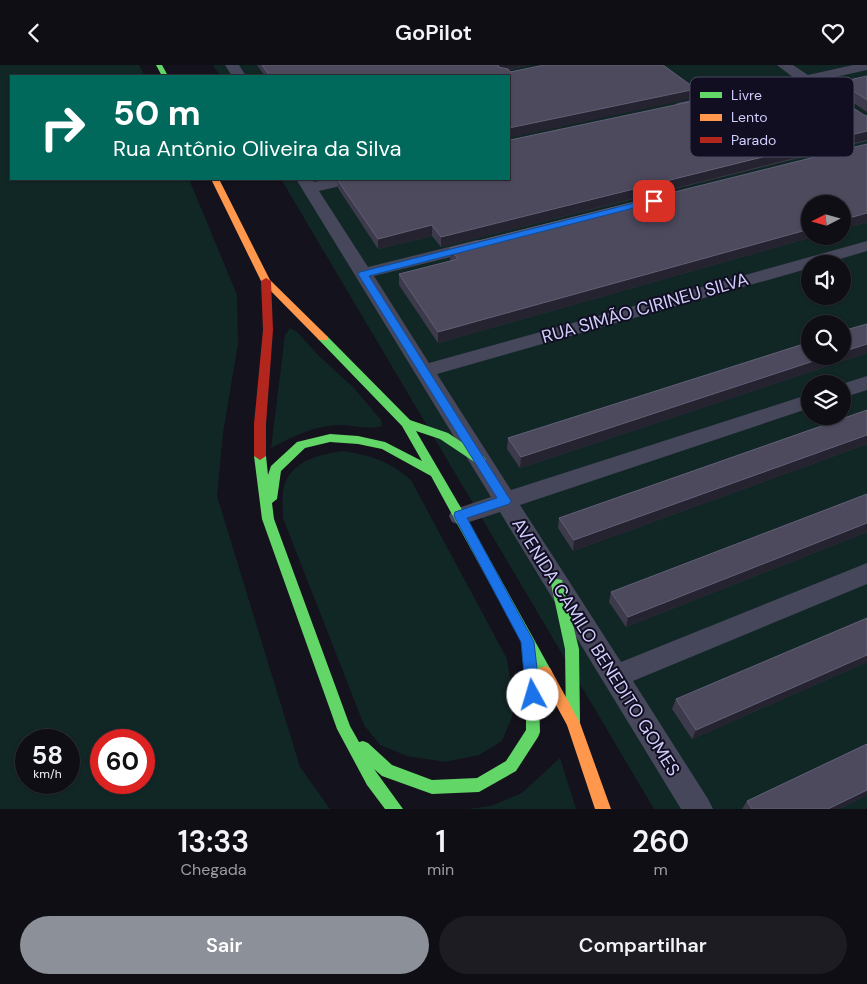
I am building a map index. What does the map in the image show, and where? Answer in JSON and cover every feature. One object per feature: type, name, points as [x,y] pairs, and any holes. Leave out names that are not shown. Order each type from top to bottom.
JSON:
[{"type":"main road","points":[[216,180],[266,281],[406,423],[460,516],[573,723],[603,809]]},
{"type":"main road","points":[[266,281],[268,330],[260,425],[260,465],[268,519],[344,729],[372,780],[394,809]]},
{"type":"main road","points":[[406,423],[444,436],[480,460]]},
{"type":"main road","points":[[268,519],[275,469],[301,445],[330,438],[358,440],[385,447],[435,474]]},
{"type":"main road","points":[[557,584],[572,649],[573,723]]},
{"type":"main road","points":[[344,729],[387,771],[432,787],[479,785],[511,766],[533,732],[533,695],[528,642]]},
{"type":"street","points":[[784,65],[803,77]]},
{"type":"street","points":[[815,77],[867,66]]},
{"type":"street","points":[[672,109],[690,105]]},
{"type":"street","points":[[306,183],[340,180]]},
{"type":"street","name":"AVENIDA CAMILO BENEDITO GOMES","points":[[306,183],[698,809]]},
{"type":"street","points":[[363,274],[489,242]]},
{"type":"street","name":"RUA SIMÃO CIRINEU SILVA","points":[[423,371],[867,246]]},
{"type":"street","points":[[851,388],[867,383]]},
{"type":"street","points":[[460,516],[801,404]]},
{"type":"street","points":[[615,676],[867,573]]},
{"type":"green space","points":[[0,65],[139,65],[144,75],[10,75],[10,180],[189,180],[237,295],[238,344],[223,433],[217,496],[300,767],[330,809],[0,809]]},
{"type":"green space","points":[[213,65],[867,65],[867,809],[654,809],[282,180],[510,180],[510,75],[219,75]]},
{"type":"green space","points":[[290,328],[297,332],[319,356],[354,388],[381,420],[382,426],[372,428],[344,425],[324,426],[297,435],[271,448],[285,335]]},
{"type":"green space","points":[[344,451],[380,460],[411,480],[507,659],[512,689],[512,717],[502,741],[479,755],[445,762],[407,756],[380,745],[364,725],[283,518],[284,487],[295,468],[318,456]]},
{"type":"green space","points":[[560,758],[576,809],[467,809],[491,806],[522,793]]},
{"type":"building","points":[[262,65],[499,65],[498,67],[508,69],[510,72],[544,65],[663,65],[690,85],[690,90],[510,128],[510,75],[269,75]]},
{"type":"building","points":[[867,76],[867,100],[854,91],[854,79]]},
{"type":"building","points":[[690,102],[690,157],[763,157],[441,237],[432,225],[378,239],[338,180],[510,180],[510,140]]},
{"type":"building","points":[[854,108],[867,116],[867,131],[854,134]]},
{"type":"building","points":[[867,144],[867,213],[851,217],[851,195],[801,195],[801,231],[438,332],[399,274],[458,259],[450,248],[815,157],[854,157],[854,147]]},
{"type":"building","points":[[867,324],[867,344],[851,349],[851,328]]},
{"type":"building","points":[[801,345],[802,365],[521,457],[508,438]]},
{"type":"building","points":[[867,410],[867,435],[574,540],[559,518],[824,425],[851,425],[851,416]]},
{"type":"building","points":[[867,494],[867,523],[628,617],[611,592]]},
{"type":"building","points":[[867,618],[867,655],[696,730],[676,699]]},
{"type":"building","points":[[867,744],[867,790],[828,809],[752,809],[747,801]]},
{"type":"traffic: fast","points":[[159,65],[164,75]]},
{"type":"traffic: fast","points":[[323,338],[406,423],[460,516],[545,672]]},
{"type":"traffic: fast","points":[[406,423],[444,436],[480,460]]},
{"type":"traffic: fast","points":[[271,499],[275,469],[301,445],[330,438],[358,440],[385,446],[434,473]]},
{"type":"traffic: fast","points":[[260,456],[268,519],[344,729],[372,780],[395,809]]},
{"type":"traffic: fast","points":[[557,584],[572,649],[573,722]]},
{"type":"traffic: fast","points":[[363,748],[387,771],[432,787],[479,785],[511,766],[533,732],[533,695],[529,653]]},
{"type":"traffic: slow","points":[[216,180],[266,281],[323,338]]},
{"type":"traffic: slow","points":[[545,672],[573,723],[603,809]]},
{"type":"traffic: jam","points":[[260,456],[260,424],[268,330],[266,281]]},
{"type":"route","points":[[533,695],[528,642],[460,516],[504,501],[363,274],[654,201]]}]
